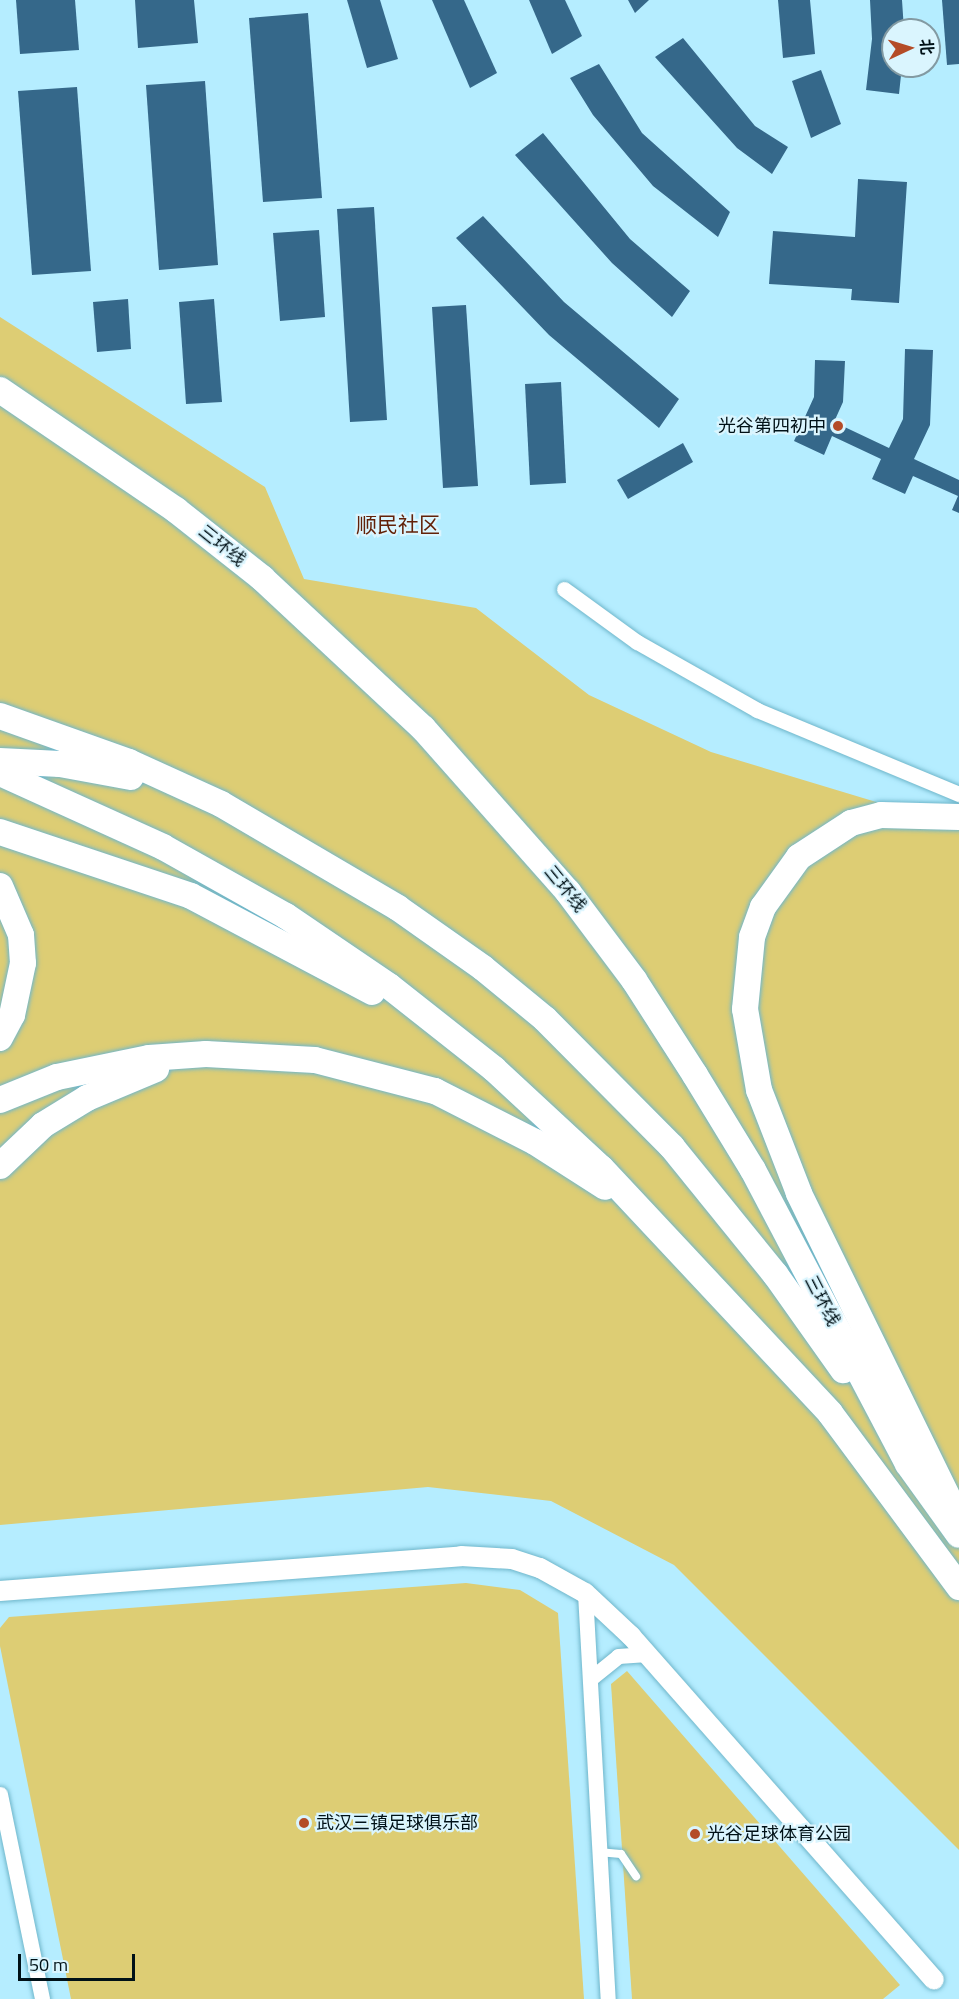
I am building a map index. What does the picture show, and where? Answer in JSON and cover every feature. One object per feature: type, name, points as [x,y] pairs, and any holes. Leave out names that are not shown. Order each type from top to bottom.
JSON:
[{"type":"highway","name":"三环线","points":[[0,390],[158,497],[262,578],[415,720],[498,808],[634,980],[753,1170],[908,1464],[959,1535]]},
{"type":"highway","points":[[0,716],[129,762],[220,804],[398,908],[545,1019],[672,1147],[775,1274],[908,1464]]},
{"type":"highway","points":[[0,761],[113,772],[220,804]]},
{"type":"highway","points":[[0,773],[162,847],[286,916],[389,986],[494,1069],[653,1222],[830,1413],[959,1587]]},
{"type":"highway","points":[[959,817],[880,814],[851,823],[799,857],[778,880],[759,917],[746,973],[746,1009],[759,1090],[791,1173],[959,1522]]},
{"type":"highway","points":[[0,832],[191,896],[324,963],[494,1069]]},
{"type":"highway","points":[[0,886],[21,935],[19,991],[0,1038]]},
{"type":"highway","points":[[0,1100],[107,1065],[206,1053],[315,1060],[435,1092],[535,1142],[653,1222]]},
{"type":"highway","points":[[0,1166],[43,1125],[87,1098],[206,1053]]},
{"type":"street","points":[[564,589],[637,642],[757,710],[959,794]]},
{"type":"street","points":[[0,1591],[488,1556],[540,1568],[585,1593],[647,1654],[934,1980]]},
{"type":"street","points":[[585,1593],[608,1999]]},
{"type":"street","points":[[590,1679],[618,1656],[647,1654]]},
{"type":"street","points":[[0,1794],[42,1999]]},
{"type":"lane","points":[[598,1852],[621,1854],[636,1876]]},
{"type":"shaded area","points":[[0,317],[265,487],[304,579],[476,608],[589,695],[711,752],[959,827],[959,1850],[674,1565],[551,1501],[428,1487],[0,1525]]},
{"type":"shaded area","name":"武汉三镇足球俱乐部","points":[[466,1583],[520,1590],[558,1613],[584,1999],[71,1999],[0,1646],[0,1628],[9,1617]]},
{"type":"shaded area","name":"光谷足球体育公园","points":[[627,1671],[900,1985],[883,1999],[632,1999],[611,1684]]},
{"type":"building","points":[[16,0],[75,0],[79,50],[20,54]]},
{"type":"building","points":[[135,0],[194,0],[198,43],[138,48]]},
{"type":"building","points":[[347,0],[380,0],[398,59],[367,68]]},
{"type":"building","points":[[432,0],[464,0],[497,73],[470,88]]},
{"type":"building","points":[[529,0],[565,0],[582,36],[552,54]]},
{"type":"building","points":[[628,0],[649,0],[635,13]]},
{"type":"building","points":[[778,0],[810,0],[815,54],[783,58]]},
{"type":"building","points":[[870,0],[902,0],[903,18],[881,18],[881,78],[901,78],[899,94],[866,90],[872,39]]},
{"type":"building","points":[[942,0],[959,0],[959,64],[947,65]]},
{"type":"building","points":[[308,13],[322,198],[263,202],[249,18]]},
{"type":"building","points":[[683,38],[755,126],[788,147],[772,174],[737,148],[655,57]]},
{"type":"building","points":[[599,64],[642,133],[730,212],[718,237],[653,186],[593,115],[570,78]]},
{"type":"building","points":[[821,70],[841,124],[811,138],[792,81]]},
{"type":"building","points":[[205,81],[218,265],[159,270],[146,85]]},
{"type":"building","points":[[77,87],[91,271],[32,275],[18,91]]},
{"type":"building","points":[[543,133],[630,239],[690,291],[672,317],[612,263],[515,155]]},
{"type":"building","points":[[858,179],[907,182],[899,303],[851,300],[852,289],[769,284],[773,231],[855,237]]},
{"type":"building","points":[[374,207],[387,420],[350,422],[337,209]]},
{"type":"building","points":[[483,216],[564,302],[679,399],[659,428],[549,335],[456,238]]},
{"type":"building","points":[[319,230],[325,317],[280,321],[273,233]]},
{"type":"building","points":[[128,299],[131,349],[97,352],[93,302]]},
{"type":"building","points":[[214,299],[222,402],[186,404],[179,302]]},
{"type":"building","points":[[466,305],[478,486],[443,488],[432,307]]},
{"type":"building","points":[[905,349],[933,350],[930,425],[914,459],[959,480],[959,513],[952,510],[958,496],[913,476],[905,494],[872,479],[881,459],[832,436],[824,455],[794,441],[814,397],[815,360],[845,361],[843,402],[834,422],[889,448],[903,419]]},
{"type":"building","points":[[561,382],[566,483],[530,485],[525,384]]},
{"type":"building","points":[[683,443],[693,462],[628,499],[617,480]]},
{"type":"place","name":"光谷第四初中","points":[[838,426]]},
{"type":"place","name":"武汉三镇足球俱乐部","points":[[304,1823]]},
{"type":"place","name":"光谷足球体育公园","points":[[695,1834]]},
{"type":"district","name":"顺民社区","points":[[398,524]]}]
